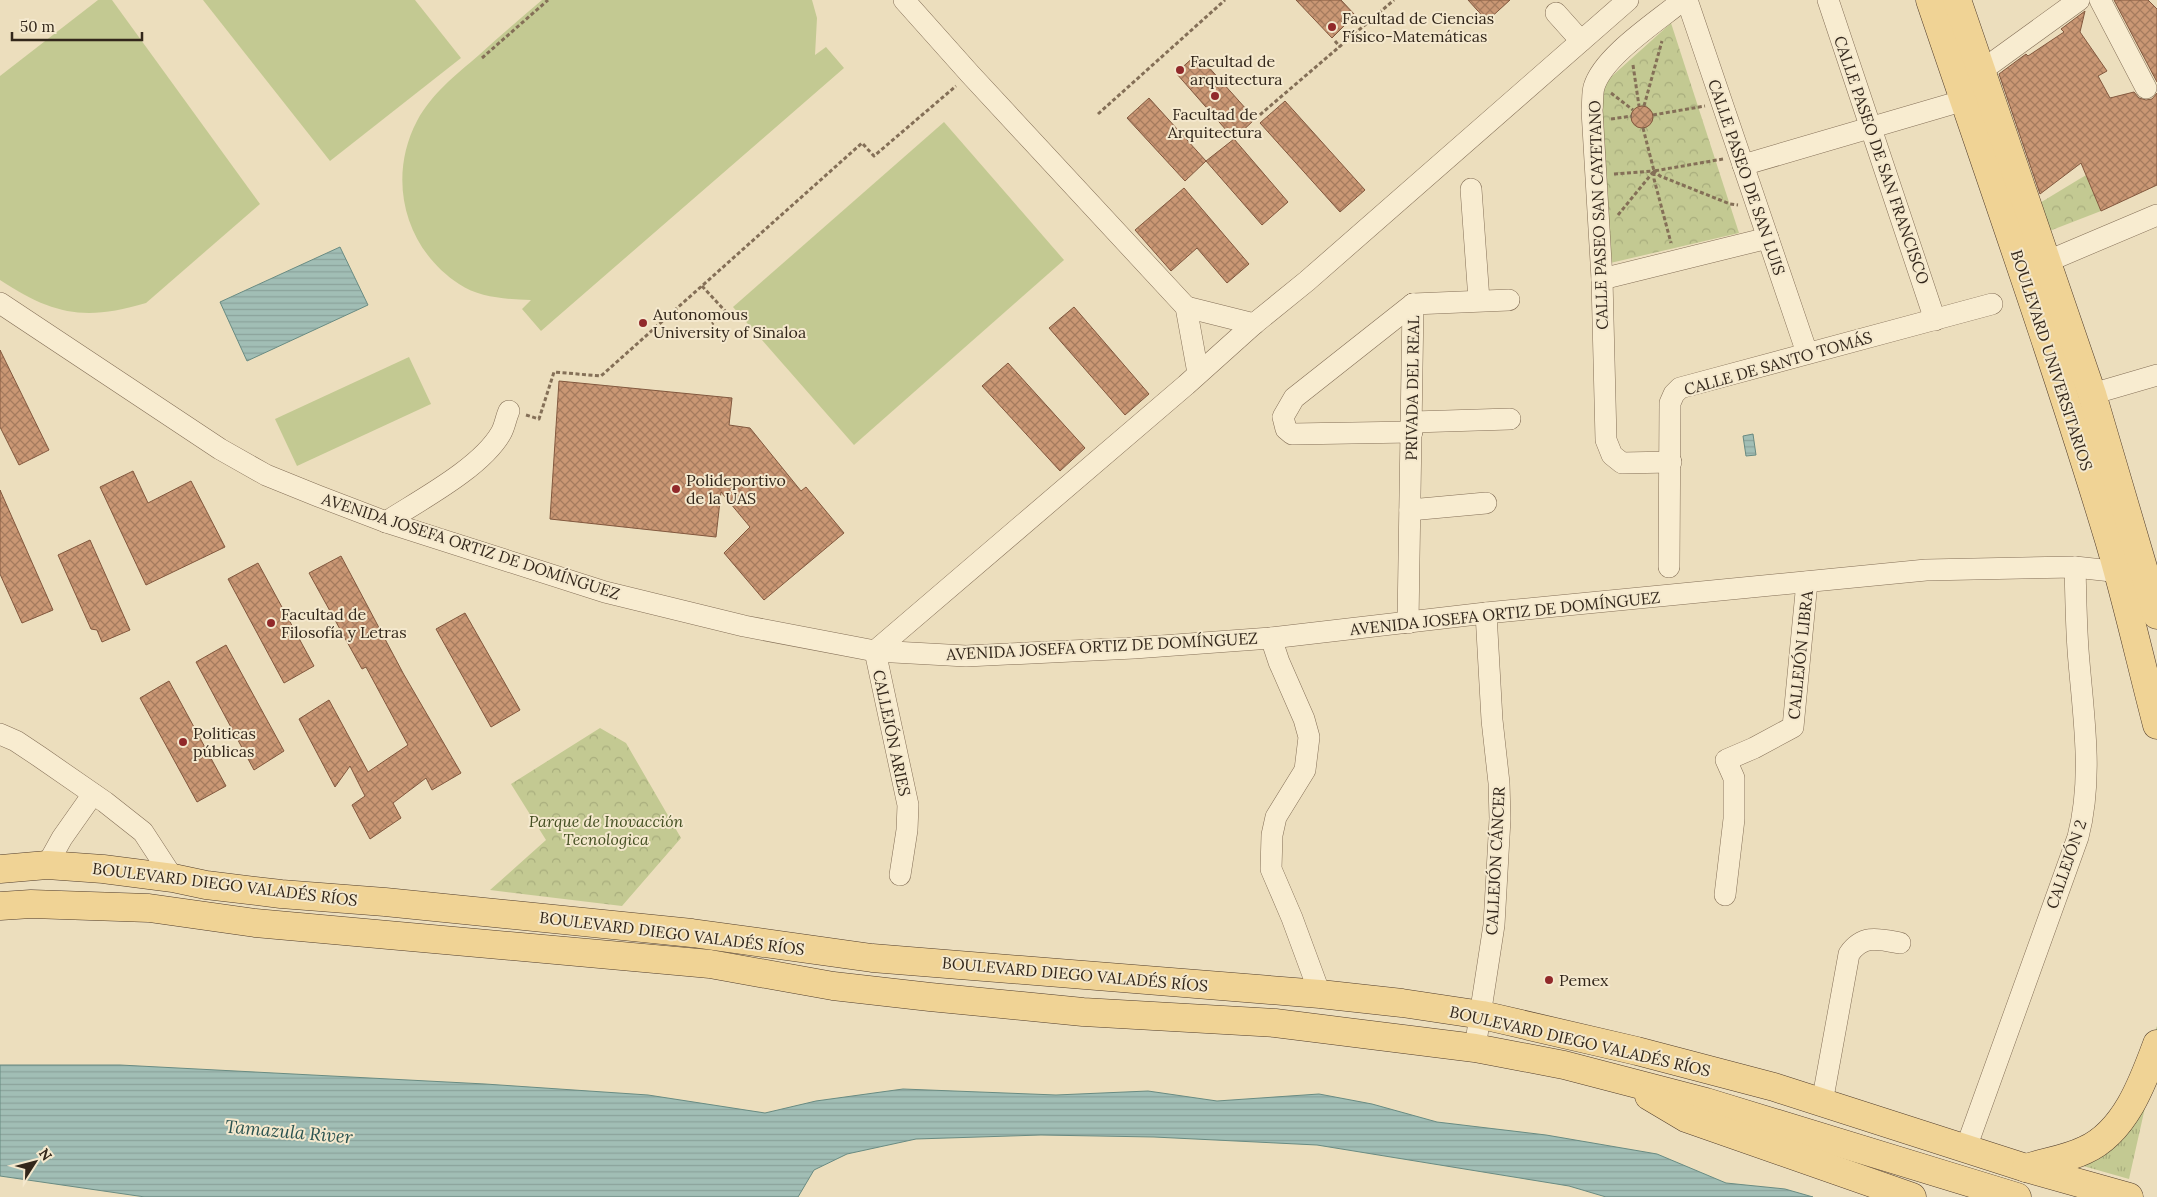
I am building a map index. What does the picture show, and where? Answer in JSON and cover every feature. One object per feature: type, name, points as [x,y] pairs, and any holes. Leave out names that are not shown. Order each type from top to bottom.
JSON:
[{"type":"main road","name":"BOULEVARD UNIVERSITARIOS","points":[[1930,0],[2046,262],[2152,577],[2157,615]]},
{"type":"main road","name":"BOULEVARD UNIVERSITARIOS","points":[[1957,0],[1967,82],[2117,571],[2157,725]]},
{"type":"main road","name":"BOULEVARD DIEGO VALADÉS RÍOS","points":[[0,869],[47,865],[103,868],[173,878],[206,885],[281,894],[395,903],[682,932],[872,958],[1174,984],[1320,994],[1402,1003],[1482,1015],[1637,1051],[1774,1088],[2026,1168],[2129,1197]]},
{"type":"main road","name":"BOULEVARD DIEGO VALADÉS RÍOS","points":[[0,906],[31,904],[149,908],[255,923],[710,964],[833,986],[930,997],[1083,1012],[1275,1023],[1475,1048],[1564,1065],[1706,1102],[2017,1197]]},
{"type":"main road","points":[[2026,1168],[2086,1150],[2103,1139],[2119,1124],[2131,1103],[2157,1044]]},
{"type":"main road","points":[[1620,1079],[1686,1118],[1800,1160],[1912,1197]]},
{"type":"street","points":[[904,0],[1186,307],[1198,373]]},
{"type":"street","points":[[875,651],[1254,324],[1307,281],[1628,0]]},
{"type":"street","name":"CALLE PASEO SAN CAYETANO","points":[[1671,462],[1622,463],[1612,455],[1606,440],[1602,279],[1592,110],[1594,88],[1601,70],[1683,0]]},
{"type":"street","name":"CALLE PASEO DE SAN LUIS","points":[[1687,0],[1808,353]]},
{"type":"street","name":"CALLE PASEO DE SAN FRANCISCO","points":[[1828,0],[1935,320]]},
{"type":"street","points":[[1741,159],[1871,127],[1967,82],[2079,0]]},
{"type":"street","points":[[2100,0],[2146,88]]},
{"type":"street","points":[[1556,13],[1581,41]]},
{"type":"street","points":[[1471,189],[1479,300]]},
{"type":"street","points":[[2046,262],[2157,215]]},
{"type":"street","points":[[1602,279],[1768,238]]},
{"type":"street","points":[[1413,304],[1509,300]]},
{"type":"street","name":"AVENIDA JOSEFA ORTIZ DE DOMÍNGUEZ","points":[[0,303],[244,463],[266,475],[386,522],[605,592],[744,626],[875,651],[966,656],[1134,648],[1271,638],[1486,614],[1926,570],[2075,567],[2152,577]]},
{"type":"street","name":"PRIVADA DEL REAL","points":[[1412,427],[1292,434],[1286,429],[1283,417],[1294,398],[1413,304]]},
{"type":"street","name":"PRIVADA DEL REAL","points":[[1408,623],[1413,304]]},
{"type":"street","name":"CALLE DE SANTO TOMÁS","points":[[1669,567],[1670,403],[1674,394],[1680,388],[1992,304]]},
{"type":"street","points":[[1186,307],[1254,324]]},
{"type":"street","points":[[2092,394],[2157,375]]},
{"type":"street","points":[[386,522],[455,478],[484,454],[501,432],[509,411]]},
{"type":"street","points":[[1412,427],[1510,419]]},
{"type":"street","points":[[1410,510],[1486,503]]},
{"type":"street","name":"CALLEJÓN 2","points":[[1966,1148],[2078,837],[2085,810],[2086,758],[2078,657],[2075,567]]},
{"type":"street","name":"CALLEJÓN LIBRA","points":[[1725,895],[1734,819],[1734,778],[1726,760],[1754,748],[1793,727],[1807,582]]},
{"type":"street","name":"CALLEJÓN CÁNCER","points":[[1475,1048],[1482,1015],[1494,925],[1500,819],[1486,614]]},
{"type":"street","points":[[1271,638],[1279,662],[1304,719],[1309,737],[1305,770],[1276,817],[1272,835],[1271,869],[1292,918],[1320,994]]},
{"type":"street","name":"CALLEJÓN ARIES","points":[[875,651],[908,804],[908,830],[900,875]]},
{"type":"street","points":[[0,734],[16,741],[40,757],[143,832],[173,878]]},
{"type":"street","points":[[47,865],[62,838],[93,794]]},
{"type":"street","points":[[1822,1103],[1849,954],[1860,942],[1874,939],[1900,943]]},
{"type":"path","points":[[482,58],[548,0]]},
{"type":"path","points":[[1098,114],[1225,0]]},
{"type":"path","points":[[1255,119],[1394,0]]},
{"type":"path","points":[[1627,46],[1632,59],[1641,106],[1666,28],[1663,16]]},
{"type":"path","points":[[1334,41],[1340,47]]},
{"type":"path","points":[[509,411],[539,418],[554,372],[601,376],[862,143],[874,156],[970,74]]},
{"type":"path","points":[[1596,82],[1633,110]]},
{"type":"path","points":[[1653,115],[1722,103]]},
{"type":"path","points":[[1643,128],[1654,171],[1654,179],[1676,261]]},
{"type":"path","points":[[1596,176],[1643,170],[1654,171],[1741,159]]},
{"type":"path","points":[[1654,171],[1660,176],[1730,204],[1758,207]]},
{"type":"path","points":[[1600,238],[1654,171]]},
{"type":"path","points":[[702,286],[726,312],[712,324]]},
{"type":"green space","points":[[98,0],[112,0],[260,204],[146,303],[124,309],[87,313],[53,307],[37,301],[0,280],[0,76]]},
{"type":"green space","points":[[203,0],[415,0],[461,58],[330,161]]},
{"type":"green space","points":[[542,0],[812,0],[817,18],[815,55],[826,47],[844,68],[541,331],[522,309],[531,300],[484,295],[467,289],[440,269],[425,251],[414,232],[406,210],[403,188],[403,165],[408,143],[417,121],[437,93]]},
{"type":"green space","points":[[1671,23],[1739,233],[1606,264],[1601,86]]},
{"type":"green space","points":[[944,122],[1064,260],[854,445],[733,307]]},
{"type":"green space","points":[[2086,175],[2101,211],[2039,235],[2030,209]]},
{"type":"green space","points":[[409,357],[431,404],[297,466],[275,419]]},
{"type":"green space","name":"Parque de Inovacción Tecnologica","points":[[600,728],[626,743],[681,838],[622,906],[490,890],[546,840],[511,784]]},
{"type":"green space","points":[[2157,1026],[2157,1054],[2129,1179],[2055,1158],[2121,1114]]},
{"type":"water","points":[[340,247],[368,305],[247,361],[220,302]]},
{"type":"water","points":[[1753,434],[1756,455],[1746,456],[1743,436]]},
{"type":"water","name":"Tamazula River","points":[[0,1065],[120,1065],[485,1084],[648,1095],[765,1113],[816,1101],[903,1089],[1056,1095],[1148,1091],[1217,1101],[1319,1094],[1372,1104],[1437,1122],[1546,1135],[1657,1154],[1726,1183],[1785,1189],[1813,1197],[1606,1197],[1569,1186],[1317,1145],[1154,1137],[1041,1135],[916,1139],[847,1154],[814,1170],[798,1197],[145,1197],[0,1176]]},
{"type":"building","name":"Facultad de Ciencias Físico-Matemáticas","points":[[1296,0],[1341,0],[1355,15],[1332,38]]},
{"type":"building","points":[[1468,0],[1510,0],[1487,21]]},
{"type":"building","points":[[2114,0],[2148,0],[2157,9],[2157,82]]},
{"type":"building","points":[[2085,11],[2080,32],[2107,71],[2098,76],[2110,98],[2134,92],[2139,98],[2146,100],[2152,99],[2157,93],[2157,185],[2101,211],[2081,163],[2040,194],[1999,74],[2026,54],[2028,56],[2064,32],[2061,29]]},
{"type":"building","name":"Facultad de Arquitectura","points":[[1197,54],[1255,119],[1234,139],[1176,73]]},
{"type":"building","points":[[1149,98],[1206,161],[1185,181],[1127,118]]},
{"type":"building","points":[[1285,101],[1365,190],[1340,212],[1260,123]]},
{"type":"building","points":[[1642,106],[1652,113],[1653,117],[1646,127],[1642,128],[1632,121],[1631,117],[1638,107]]},
{"type":"building","points":[[1234,139],[1288,202],[1262,225],[1206,161]]},
{"type":"building","points":[[1184,188],[1249,264],[1227,283],[1197,248],[1171,271],[1135,230]]},
{"type":"building","points":[[1074,307],[1149,394],[1125,415],[1049,328]]},
{"type":"building","points":[[0,350],[49,450],[19,465],[0,427]]},
{"type":"building","points":[[1008,363],[1085,448],[1060,471],[982,386]]},
{"type":"building","name":"Polideportivo de la UAS","points":[[559,381],[732,398],[729,425],[750,428],[801,491],[806,487],[844,533],[764,600],[724,553],[750,527],[721,492],[716,537],[550,519]]},
{"type":"building","points":[[133,471],[148,503],[191,481],[225,547],[146,585],[100,487]]},
{"type":"building","points":[[0,490],[53,610],[22,623],[0,574]]},
{"type":"building","points":[[90,540],[130,630],[102,642],[97,630],[91,629],[58,555]]},
{"type":"building","points":[[341,556],[403,673],[461,773],[432,790],[426,778],[393,803],[401,818],[370,839],[352,805],[365,796],[350,766],[335,787],[299,719],[329,700],[368,772],[408,745],[366,667],[362,669],[309,573]]},
{"type":"building","name":"Facultad de Filosofía y Letras","points":[[258,563],[314,666],[284,683],[228,579]]},
{"type":"building","points":[[465,613],[520,710],[491,727],[436,629]]},
{"type":"building","points":[[226,645],[284,751],[254,770],[196,662]]},
{"type":"building","name":"Politicas públicas","points":[[169,681],[226,786],[197,802],[140,698]]},
{"type":"place","name":"Facultad de Ciencias Físico-Matemáticas","points":[[1332,27]]},
{"type":"place","name":"Facultad de arquitectura","points":[[1180,70]]},
{"type":"place","name":"Facultad de Arquitectura","points":[[1215,96]]},
{"type":"place","name":"Autonomous University of Sinaloa","points":[[643,323]]},
{"type":"place","name":"Polideportivo de la UAS","points":[[676,489]]},
{"type":"place","name":"Facultad de Filosofía y Letras","points":[[271,623]]},
{"type":"place","name":"Politicas públicas","points":[[183,742]]},
{"type":"place","name":"Pemex","points":[[1549,980]]}]
